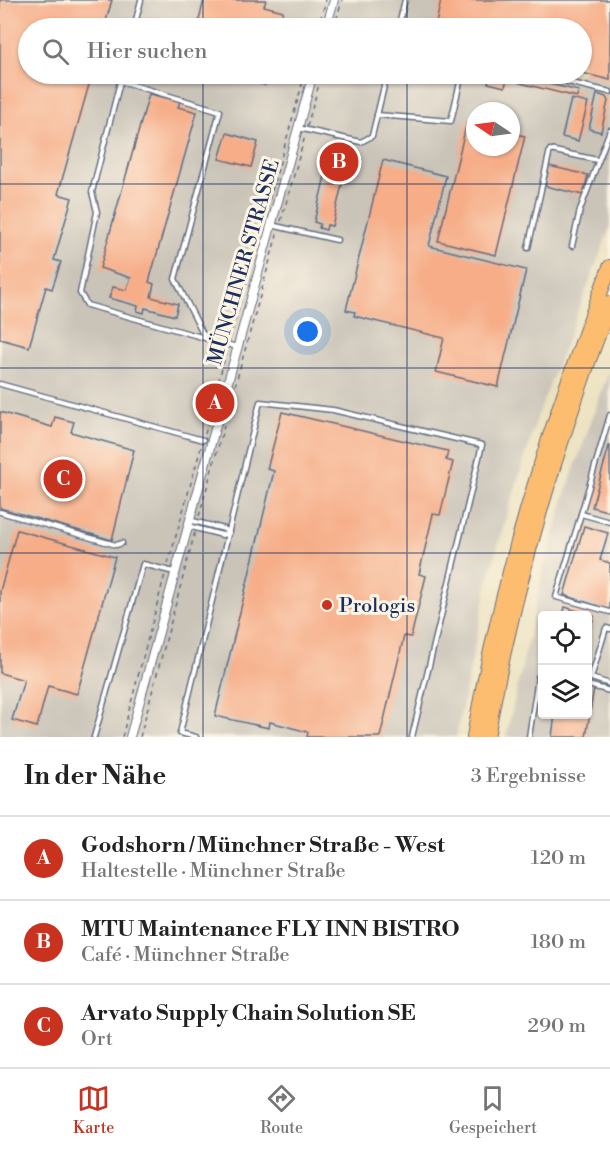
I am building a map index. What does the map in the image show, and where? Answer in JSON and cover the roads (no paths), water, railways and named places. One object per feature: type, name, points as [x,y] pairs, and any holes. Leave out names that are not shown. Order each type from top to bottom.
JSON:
[{"type":"highway","points":[[474,737],[488,659],[528,499],[555,415],[610,267]]},
{"type":"highway","points":[[487,737],[498,672],[531,535],[567,421],[610,303]]},
{"type":"street","points":[[329,18],[334,0]]},
{"type":"street","name":"MÜNCHNER STRASSE","points":[[130,737],[170,571],[188,523],[233,346],[275,226],[302,129],[311,84]]},
{"type":"lane","points":[[136,18],[141,0]]},
{"type":"lane","points":[[400,18],[405,0]]},
{"type":"lane","points":[[119,84],[92,192],[98,212],[80,292],[87,305],[233,346]]},
{"type":"lane","points":[[130,84],[220,111],[175,279],[205,339]]},
{"type":"lane","points":[[302,129],[361,142],[372,136],[385,84]]},
{"type":"lane","points":[[377,115],[451,121],[460,84]]},
{"type":"lane","points":[[576,84],[610,92]]},
{"type":"lane","points":[[572,246],[580,210],[610,130]]},
{"type":"lane","points":[[528,248],[550,150],[597,160]]},
{"type":"lane","points":[[275,226],[337,240]]},
{"type":"lane","points":[[0,384],[203,440]]},
{"type":"lane","points":[[196,737],[180,733],[260,402],[333,410],[482,445],[412,737]]},
{"type":"lane","points":[[610,415],[556,597],[610,612]]},
{"type":"lane","points":[[0,512],[116,545],[122,543]]},
{"type":"lane","points":[[581,514],[610,522]]},
{"type":"lane","points":[[188,523],[197,522],[224,529],[229,533]]},
{"type":"lane","points":[[188,523],[196,529],[222,535],[229,533]]},
{"type":"lane","points":[[94,737],[143,564],[170,571]]},
{"type":"lane","points":[[610,629],[606,628],[591,678],[610,684]]},
{"type":"lane","points":[[529,737],[538,677]]},
{"type":"lane","points":[[592,686],[610,691]]},
{"type":"place","name":"MTU Maintenance FLY INN BISTRO","points":[[339,162]]},
{"type":"place","name":"Godshorn / Münchner Straße - West","points":[[215,403]]},
{"type":"place","name":"Arvato Supply Chain Solution SE","points":[[63,479]]},
{"type":"place","name":"Prologis","points":[[327,605]]}]
